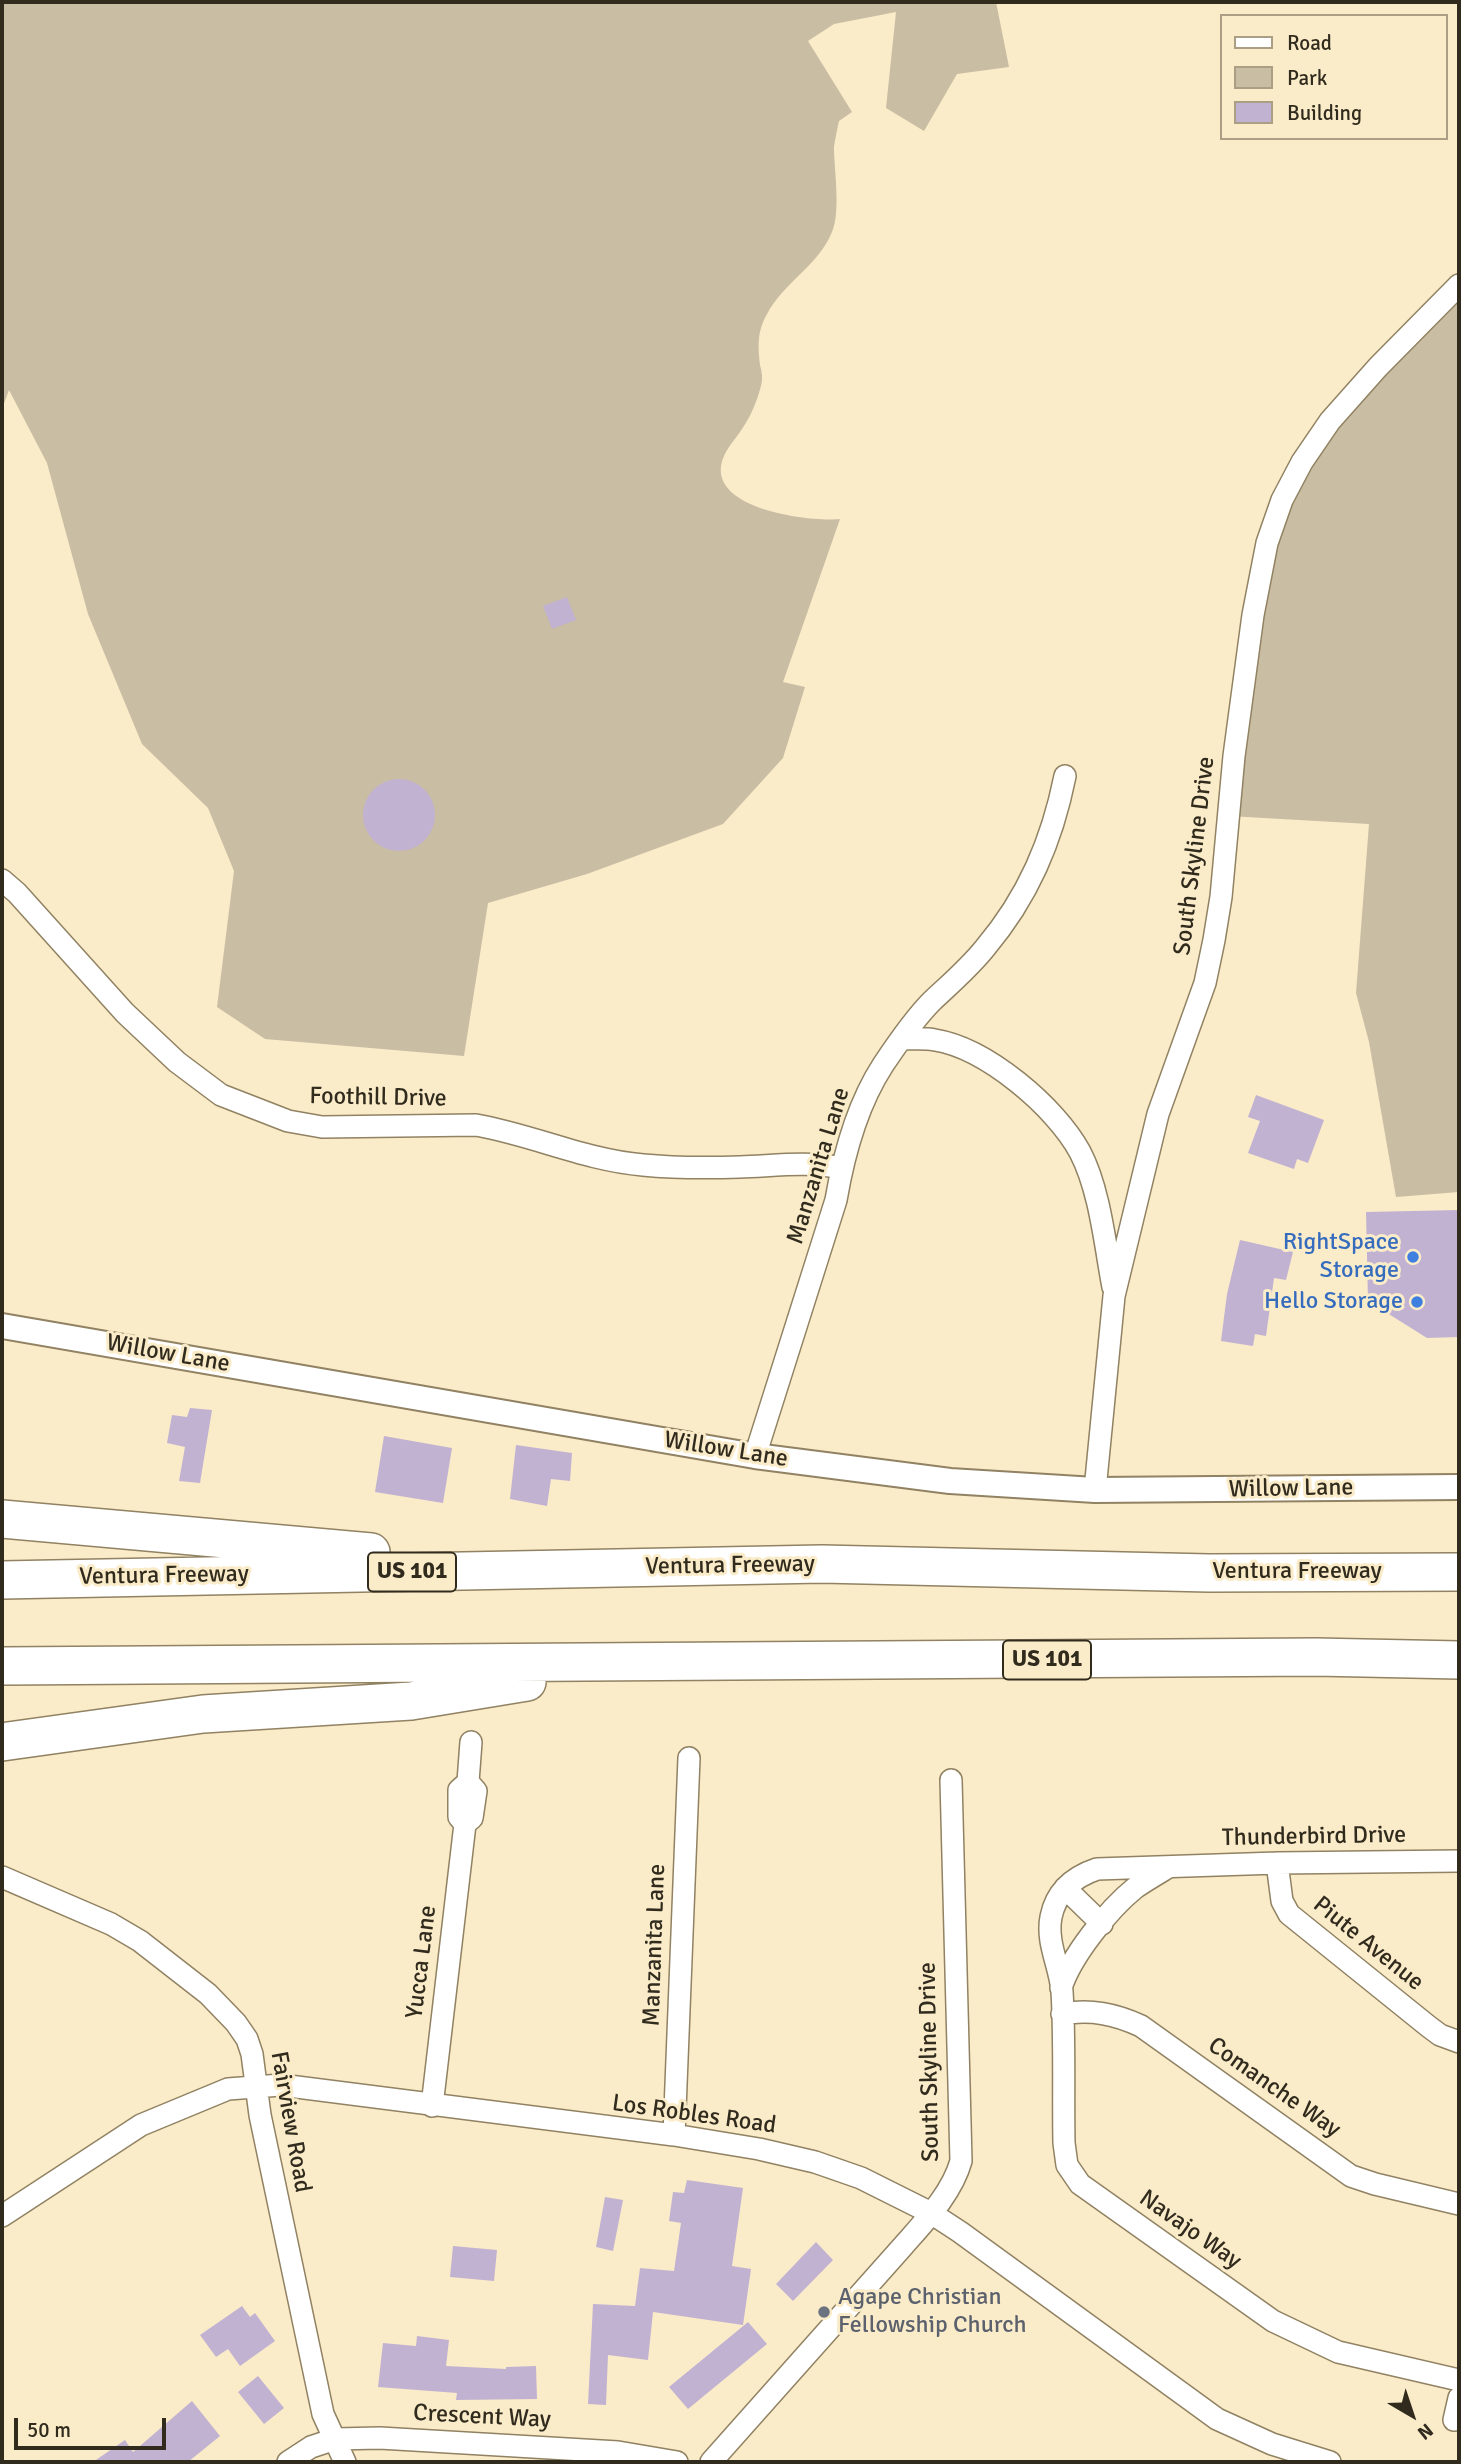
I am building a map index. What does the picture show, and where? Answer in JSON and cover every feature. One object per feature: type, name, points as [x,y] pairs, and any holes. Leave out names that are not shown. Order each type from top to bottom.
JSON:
[{"type":"highway","points":[[2,1519],[366,1552],[752,1552],[822,1564]]},
{"type":"highway","name":"Ventura Freeway","points":[[2,1580],[822,1564],[1209,1573],[1459,1572]]},
{"type":"highway","name":"US 101","points":[[2,1666],[1316,1657],[1459,1660]]},
{"type":"highway","points":[[2,1742],[203,1714],[411,1701],[635,1663]]},
{"type":"street","name":"South Skyline Drive","points":[[1095,1490],[1114,1296],[1158,1114],[1205,983],[1221,897],[1234,756],[1267,543],[1282,500],[1301,462],[1330,421],[1378,367],[1459,285]]},
{"type":"street","name":"Manzanita Lane","points":[[755,1456],[836,1200],[841,1168],[862,1104],[883,1066],[903,1039],[931,1003],[986,947],[1020,898],[1048,841],[1065,776]]},
{"type":"street","name":"Foothill Drive","points":[[2,880],[17,892],[125,1013],[177,1062],[221,1095],[260,1112],[288,1121],[322,1127],[476,1125],[608,1161],[645,1165],[737,1168],[821,1164],[841,1168]]},
{"type":"street","points":[[903,1039],[935,1039],[974,1053],[1022,1085],[1065,1130],[1080,1152],[1091,1182],[1114,1296]]},
{"type":"street","name":"Willow Lane","points":[[2,1326],[755,1456],[950,1480],[1095,1490],[1459,1487]]},
{"type":"street","name":"Yucca Lane","points":[[432,2106],[465,1824],[472,1818],[476,1791],[468,1782],[471,1741]]},
{"type":"street","name":"Manzanita Lane","points":[[674,2135],[689,1758]]},
{"type":"street","name":"South Skyline Drive","points":[[711,2462],[931,2213],[957,2177],[961,2161],[951,1780]]},
{"type":"street","name":"Thunderbird Drive","points":[[1065,1888],[1081,1874],[1097,1869],[1459,1861]]},
{"type":"street","name":"Piute Avenue","points":[[1277,1863],[1282,1901],[1289,1913],[1428,2026],[1440,2035],[1459,2042]]},
{"type":"street","points":[[1065,1888],[1102,1924],[1135,1889],[1169,1867]]},
{"type":"street","name":"Fairview Road","points":[[2,1877],[111,1924],[140,1941],[208,1994],[236,2023],[247,2039],[252,2054],[260,2115],[323,2414],[345,2462]]},
{"type":"street","name":"Navajo Way","points":[[1065,1888],[1051,1917],[1050,1934],[1062,1988],[1064,2143],[1068,2165],[1080,2183],[1273,2321],[1338,2352],[1459,2380]]},
{"type":"street","name":"Navajo Way","points":[[1062,1988],[1066,1973],[1079,1952],[1102,1924]]},
{"type":"street","name":"Comanche Way","points":[[1062,2014],[1081,2011],[1123,2017],[1141,2026],[1351,2176],[1459,2204]]},
{"type":"street","name":"Los Robles Road","points":[[2,2216],[141,2125],[228,2089],[257,2086],[281,2085],[674,2135],[759,2149],[815,2162],[861,2178],[931,2213],[1217,2419],[1272,2444],[1330,2462]]},
{"type":"street","points":[[1454,2420],[1459,2398]]},
{"type":"street","name":"Crescent Way","points":[[288,2462],[312,2447],[335,2439],[380,2438],[618,2452],[677,2462]]},
{"type":"green space","points":[[2,2],[996,2],[1009,67],[957,74],[924,131],[886,108],[896,12],[834,24],[808,41],[852,112],[839,121],[834,144],[837,202],[835,223],[826,244],[782,292],[761,327],[759,358],[762,383],[748,419],[726,451],[721,466],[723,481],[733,493],[748,503],[788,515],[840,519],[783,682],[805,687],[783,758],[723,824],[587,874],[488,903],[464,1056],[265,1039],[217,1007],[234,871],[208,808],[142,744],[88,614],[47,463],[9,390],[2,409]]},
{"type":"green space","points":[[1459,285],[1459,1192],[1396,1197],[1369,1042],[1356,993],[1369,824],[1229,816],[1253,615],[1302,462]]},
{"type":"building","points":[[567,597],[576,620],[552,629],[543,606]]},
{"type":"building","points":[[399,779],[419,785],[429,795],[435,815],[429,835],[419,845],[399,851],[379,845],[369,835],[363,815],[369,795],[379,785]]},
{"type":"building","points":[[1256,1095],[1324,1120],[1308,1163],[1297,1159],[1294,1169],[1248,1153],[1260,1121],[1248,1117]]},
{"type":"building","name":"RightSpace Storage","points":[[1459,1210],[1459,1337],[1427,1338],[1368,1301],[1366,1212]]},
{"type":"building","points":[[1240,1240],[1293,1252],[1286,1280],[1274,1278],[1266,1336],[1255,1334],[1253,1346],[1221,1341],[1227,1294]]},
{"type":"building","points":[[190,1408],[212,1410],[200,1483],[179,1481],[185,1447],[167,1443],[172,1415],[187,1417]]},
{"type":"building","points":[[384,1436],[452,1448],[443,1503],[375,1492]]},
{"type":"building","points":[[516,1445],[572,1453],[570,1481],[551,1479],[547,1506],[510,1499]]},
{"type":"building","points":[[687,2180],[743,2188],[732,2266],[751,2269],[743,2325],[653,2312],[648,2360],[608,2355],[606,2405],[588,2404],[593,2304],[635,2306],[640,2268],[674,2271],[681,2223],[669,2221],[673,2192],[684,2193]]},
{"type":"building","points":[[605,2197],[623,2200],[613,2251],[596,2247]]},
{"type":"building","points":[[816,2242],[833,2260],[793,2301],[776,2284]]},
{"type":"building","points":[[453,2246],[497,2250],[494,2281],[450,2277]]},
{"type":"building","points":[[242,2306],[250,2317],[255,2313],[275,2341],[240,2366],[228,2349],[216,2357],[200,2335]]},
{"type":"building","points":[[748,2322],[767,2344],[688,2409],[669,2387]]},
{"type":"building","points":[[417,2336],[449,2340],[446,2366],[506,2369],[536,2366],[537,2399],[456,2400],[457,2393],[378,2387],[383,2343],[416,2346]]},
{"type":"building","points":[[258,2376],[284,2408],[264,2424],[238,2392]]},
{"type":"building","points":[[192,2401],[220,2436],[188,2462],[93,2462],[125,2440],[133,2452]]},
{"type":"place","name":"RightSpace Storage","points":[[1413,1257]]},
{"type":"place","name":"Hello Storage","points":[[1417,1302]]},
{"type":"place","name":"Agape Christian Fellowship Church","points":[[824,2312]]}]
